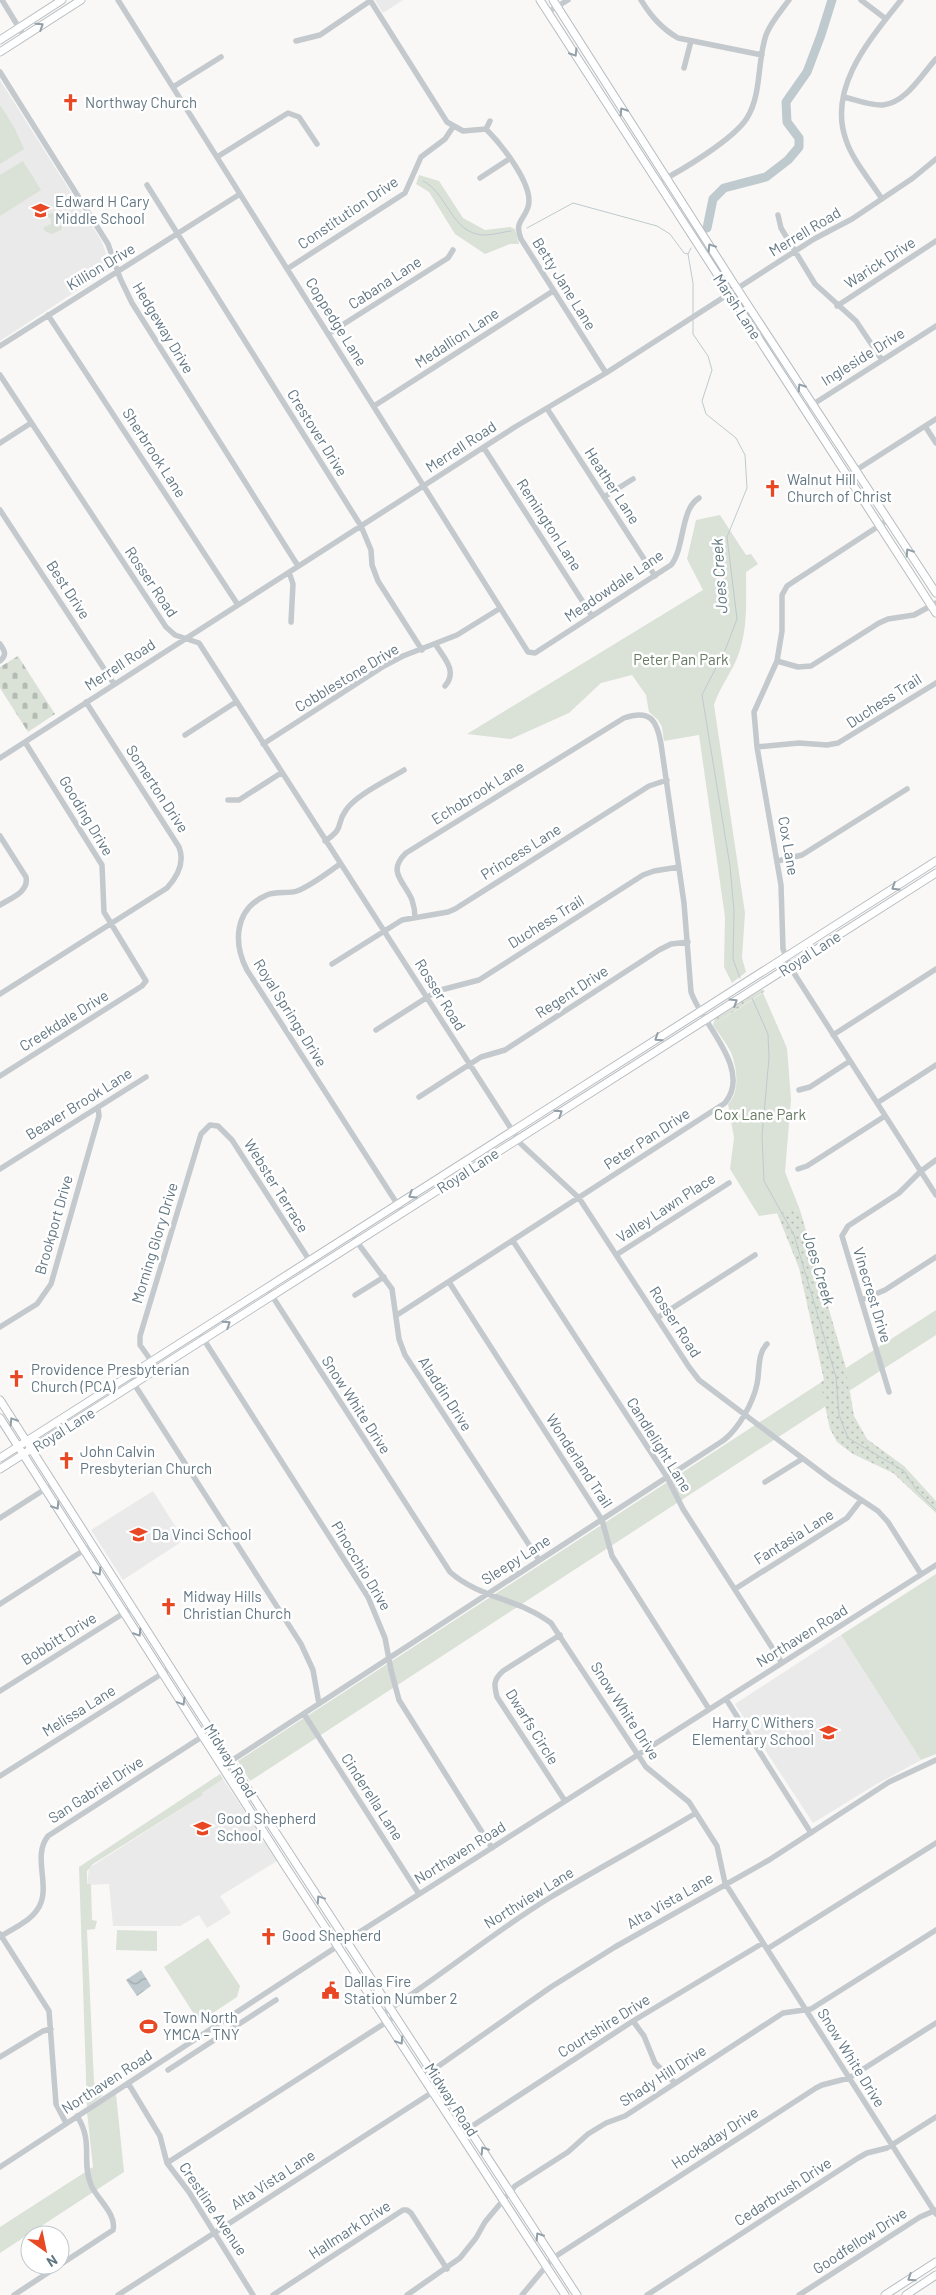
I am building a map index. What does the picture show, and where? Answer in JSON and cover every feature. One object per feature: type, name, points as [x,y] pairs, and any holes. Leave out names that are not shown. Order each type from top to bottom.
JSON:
[{"type":"main road","points":[[0,40],[62,0]]},
{"type":"main road","points":[[0,52],[81,0]]},
{"type":"main road","name":"Marsh Lane","points":[[540,0],[879,526],[934,604],[936,613]]},
{"type":"main road","name":"Marsh Lane","points":[[555,3],[737,288],[936,593]]},
{"type":"main road","points":[[53,6],[58,14]]},
{"type":"main road","points":[[601,95],[610,89]]},
{"type":"main road","name":"Royal Lane","points":[[0,1458],[936,861]]},
{"type":"main road","name":"Royal Lane","points":[[0,1470],[936,873]]},
{"type":"main road","points":[[848,916],[853,925]]},
{"type":"main road","name":"Midway Road","points":[[0,1400],[211,1731],[577,2295]]},
{"type":"main road","points":[[86,1404],[91,1412]]},
{"type":"main road","name":"Midway Road","points":[[0,1418],[338,1946],[565,2295]]},
{"type":"main road","points":[[885,2295],[936,2262]]},
{"type":"main road","points":[[906,2295],[936,2275]]},
{"type":"street","points":[[2,0],[24,36]]},
{"type":"street","name":"Coppedge Lane","points":[[118,0],[499,608],[528,652],[535,653]]},
{"type":"street","points":[[296,41],[320,35],[370,0],[443,117],[453,127],[463,131],[486,129],[490,121]]},
{"type":"street","points":[[548,12],[555,3],[568,0]]},
{"type":"street","points":[[641,0],[652,18],[666,32],[678,38],[762,55]]},
{"type":"street","points":[[657,183],[709,151],[738,129],[748,117],[756,91],[766,34],[776,16],[789,0]]},
{"type":"street","points":[[861,0],[886,20]]},
{"type":"street","points":[[882,199],[846,140],[842,110],[844,97],[860,54],[901,0]]},
{"type":"street","points":[[684,68],[691,41]]},
{"type":"street","points":[[173,88],[221,57]]},
{"type":"street","points":[[844,97],[882,105],[895,102],[906,94],[936,59]]},
{"type":"street","name":"Hedgeway Drive","points":[[0,72],[103,236],[132,303],[298,566]]},
{"type":"street","points":[[217,157],[288,113],[299,117],[317,144]]},
{"type":"street","name":"Constitution Drive","points":[[287,269],[405,193],[421,157],[445,139],[453,127]]},
{"type":"street","name":"Betty Jane Lane","points":[[486,129],[496,140],[528,188],[528,207],[520,220],[518,230],[553,291],[606,373]]},
{"type":"street","points":[[480,178],[509,159]]},
{"type":"street","name":"Merrell Road","points":[[0,758],[423,486],[548,410],[795,251],[882,199],[913,178],[936,159]]},
{"type":"street","name":"Crestover Drive","points":[[147,185],[361,526],[371,550],[372,565],[378,581],[422,650]]},
{"type":"street","name":"Killion Drive","points":[[0,346],[240,194]]},
{"type":"street","points":[[778,215],[781,228],[815,284],[856,322],[882,360]]},
{"type":"street","name":"Warick Drive","points":[[837,306],[936,241]]},
{"type":"street","name":"Cabana Lane","points":[[328,334],[448,258],[453,250]]},
{"type":"street","name":"Medallion Lane","points":[[374,406],[553,291]]},
{"type":"street","name":"Sherbrook Lane","points":[[48,315],[238,605]]},
{"type":"street","name":"Ingleside Drive","points":[[804,410],[936,326]]},
{"type":"street","name":"Rosser Road","points":[[0,375],[166,627],[175,635],[198,643],[512,1131],[524,1148],[579,1198],[699,1380],[802,1459],[883,1516],[921,1574]]},
{"type":"street","name":"Heather Lane","points":[[548,410],[655,576]]},
{"type":"street","points":[[847,476],[936,419]]},
{"type":"street","points":[[0,443],[31,423]]},
{"type":"street","points":[[925,426],[936,443]]},
{"type":"street","name":"Remington Lane","points":[[484,448],[592,616]]},
{"type":"street","points":[[604,497],[633,479]]},
{"type":"street","name":"Meadowdale Lane","points":[[535,653],[671,565],[676,558],[685,522],[694,501],[699,498]]},
{"type":"street","name":"Best Drive","points":[[0,510],[114,684]]},
{"type":"street","name":"Cox Lane","points":[[888,520],[792,582],[784,590],[782,599],[782,631],[777,661],[755,708],[757,747],[782,885],[783,949],[785,957],[936,1195]]},
{"type":"street","points":[[288,572],[293,584],[291,622]]},
{"type":"street","points":[[777,661],[798,667],[810,666],[878,623],[914,615],[934,604]]},
{"type":"street","name":"Cobblestone Drive","points":[[263,744],[384,666],[457,635],[499,608]]},
{"type":"street","points":[[0,644],[5,651],[0,661]]},
{"type":"street","points":[[436,645],[451,668],[451,676],[445,686]]},
{"type":"street","name":"Duchess Trail","points":[[757,747],[799,743],[838,744],[936,683]]},
{"type":"street","name":"Somerton Drive","points":[[86,702],[181,853],[176,878],[167,888],[111,922]]},
{"type":"street","points":[[185,735],[236,702]]},
{"type":"street","name":"Peter Pan Drive","points":[[397,1315],[728,1099],[733,1086],[729,1059],[700,1012],[691,992],[688,942],[679,867],[657,725],[650,718],[641,714],[624,718]]},
{"type":"street","name":"Echobrook Lane","points":[[415,917],[413,901],[397,873],[401,858],[624,718]]},
{"type":"street","name":"Gooding Drive","points":[[25,742],[102,865],[104,912],[144,975],[146,981],[142,986]]},
{"type":"street","points":[[325,841],[340,828],[346,810],[354,802],[404,770]]},
{"type":"street","points":[[228,800],[240,800],[281,773]]},
{"type":"street","name":"Princess Lane","points":[[332,964],[402,920],[455,909],[649,786],[667,780]]},
{"type":"street","points":[[778,861],[802,854],[907,789]]},
{"type":"street","points":[[0,836],[26,877],[28,884],[25,889],[0,905]]},
{"type":"street","name":"Royal Springs Drive","points":[[340,864],[301,889],[290,893],[268,895],[250,907],[240,926],[239,951],[247,970],[403,1213]]},
{"type":"street","name":"Duchess Trail","points":[[376,1030],[443,988],[479,980],[643,875],[654,871],[679,867]]},
{"type":"street","points":[[0,994],[111,922]]},
{"type":"street","name":"Regent Drive","points":[[419,1097],[469,1064],[488,1054],[504,1050],[659,950],[671,944],[688,942]]},
{"type":"street","points":[[833,1035],[936,970]]},
{"type":"street","name":"Creekdale Drive","points":[[0,1076],[142,986]]},
{"type":"street","points":[[799,1090],[810,1087],[850,1061]]},
{"type":"street","points":[[877,1103],[936,1065]]},
{"type":"street","name":"Beaver Brook Lane","points":[[0,1169],[146,1077]]},
{"type":"street","name":"Brookport Drive","points":[[0,1327],[37,1304],[50,1284],[99,1116],[98,1106]]},
{"type":"street","points":[[798,1169],[807,1166],[885,1116]]},
{"type":"street","name":"Webster Terrace","points":[[210,1125],[218,1126],[232,1140],[314,1269]]},
{"type":"street","name":"Morning Glory Drive","points":[[157,1369],[140,1345],[140,1336],[201,1134],[210,1125]]},
{"type":"street","name":"Vinecrest Drive","points":[[889,1392],[842,1240],[843,1233],[848,1226],[909,1185],[921,1171],[936,1160]]},
{"type":"street","name":"Valley Lawn Place","points":[[616,1255],[728,1182]]},
{"type":"street","name":"Aladdin Drive","points":[[351,1234],[392,1289],[400,1340],[405,1355],[539,1560]]},
{"type":"street","name":"Candlelight Lane","points":[[513,1241],[667,1478],[683,1509],[782,1663]]},
{"type":"street","points":[[657,1318],[755,1256]]},
{"type":"street","points":[[861,1300],[885,1290],[936,1257]]},
{"type":"street","points":[[355,1295],[384,1277]]},
{"type":"street","name":"Wonderland Trail","points":[[449,1282],[602,1520],[612,1556],[710,1709]]},
{"type":"street","name":"Snow White Drive","points":[[267,1288],[442,1562],[460,1582],[539,1614],[551,1623],[653,1775],[684,1796],[717,1846],[725,1883],[935,2212]]},
{"type":"street","name":"Pinocchio Drive","points":[[199,1332],[368,1597],[382,1626],[390,1658],[392,1678],[399,1700],[492,1848]]},
{"type":"street","name":"Sleepy Lane","points":[[231,1761],[732,1434],[755,1393],[761,1354],[768,1344]]},
{"type":"street","points":[[129,1376],[301,1644],[313,1670],[319,1704]]},
{"type":"street","points":[[765,1482],[802,1459]]},
{"type":"street","points":[[0,1518],[53,1484]]},
{"type":"street","name":"Fantasia Lane","points":[[735,1589],[847,1518],[861,1500]]},
{"type":"street","points":[[0,1604],[92,1545]]},
{"type":"street","name":"Northaven Road","points":[[0,2167],[346,1940],[936,1565]]},
{"type":"street","name":"Bobbitt Drive","points":[[0,1691],[132,1608]]},
{"type":"street","name":"Dwarfs Circle","points":[[560,1634],[496,1677],[494,1686],[498,1698],[565,1801]]},
{"type":"street","name":"Melissa Lane","points":[[0,1776],[171,1668]]},
{"type":"street","points":[[726,1699],[811,1833]]},
{"type":"street","name":"Cinderella Lane","points":[[304,1714],[419,1894]]},
{"type":"street","name":"San Gabriel Drive","points":[[0,1936],[33,1915],[42,1903],[41,1851],[48,1836],[211,1731]]},
{"type":"street","name":"Alta Vista Lane","points":[[423,2077],[551,1987],[615,1947],[682,1910],[725,1883],[769,1860],[888,1782],[936,1760]]},
{"type":"street","name":"Northview Lane","points":[[382,2014],[497,1932],[552,1896],[647,1843],[696,1813]]},
{"type":"street","points":[[767,1949],[936,1843]]},
{"type":"street","name":"Shady Hill Drive","points":[[407,2295],[447,2269],[468,2250],[485,2222],[515,2186],[574,2148],[588,2134],[606,2122],[625,2116],[783,2013],[811,2009],[936,1930]]},
{"type":"street","points":[[0,1936],[49,2011],[54,2095],[56,2104],[66,2123]]},
{"type":"street","name":"Courtshire Drive","points":[[460,2134],[633,2021],[763,1943]]},
{"type":"street","points":[[168,2070],[276,2000]]},
{"type":"street","points":[[248,2005],[254,2014]]},
{"type":"street","points":[[167,2163],[396,2016]]},
{"type":"street","points":[[633,2021],[644,2036],[655,2063],[675,2083]]},
{"type":"street","name":"Hockaday Drive","points":[[522,2295],[553,2258],[816,2088],[849,2078],[936,2023]]},
{"type":"street","points":[[0,2057],[43,2031],[51,2029]]},
{"type":"street","points":[[178,2051],[183,2060]]},
{"type":"street","name":"Crestline Avenue","points":[[128,2083],[160,2136],[167,2163],[182,2182],[253,2295]]},
{"type":"street","name":"Alta Vista Lane","points":[[118,2295],[442,2086]]},
{"type":"street","points":[[14,2295],[113,2230],[113,2220],[89,2178],[87,2136],[77,2116]]},
{"type":"street","name":"Cedarbrush Drive","points":[[647,2295],[858,2158],[892,2146],[936,2117]]},
{"type":"street","name":"Hallmark Drive","points":[[273,2295],[403,2210],[411,2213],[447,2269]]},
{"type":"street","name":"Goodfellow Drive","points":[[799,2295],[920,2217],[935,2212]]},
{"type":"shaded area","points":[[375,0],[403,0],[383,13]]},
{"type":"shaded area","name":"Edward H Cary Middle School","points":[[0,80],[101,240],[111,266],[107,271],[0,341]]},
{"type":"shaded area","name":"Da Vinci School","points":[[153,1491],[184,1540],[123,1580],[91,1530]]},
{"type":"shaded area","name":"Harry C Withers Elementary School","points":[[841,1635],[921,1760],[875,1785],[813,1823],[735,1704]]},
{"type":"shaded area","name":"Good Shepherd School","points":[[223,1779],[277,1861],[220,1896],[231,1913],[207,1928],[199,1915],[180,1926],[113,1926],[109,1884],[87,1885],[89,1868],[203,1795],[202,1793]]},
{"type":"green space","points":[[0,105],[14,127],[24,149],[0,164]]},
{"type":"green space","points":[[23,161],[41,190],[0,216],[0,175]]},
{"type":"green space","points":[[419,175],[439,181],[463,218],[485,230],[510,227],[515,229],[519,244],[510,244],[485,254],[455,234],[429,192],[416,184]]},
{"type":"green space","points":[[52,213],[59,215],[63,223],[61,230],[52,234],[46,232],[43,228],[51,224],[51,219],[46,215]]},
{"type":"green space","name":"Peter Pan Park","points":[[720,515],[746,555],[751,554],[758,564],[746,572],[746,613],[742,643],[736,660],[714,705],[745,913],[742,958],[746,972],[732,983],[724,967],[725,917],[699,735],[664,741],[662,727],[658,720],[649,712],[646,695],[632,675],[601,683],[569,713],[511,739],[467,734],[703,590],[687,559],[696,520]]},
{"type":"green space","points":[[18,656],[55,714],[28,732],[0,688],[0,667]]},
{"type":"green space","points":[[762,989],[765,991],[713,1025],[715,1019]]},
{"type":"green space","name":"Cox Lane Park","points":[[763,993],[787,1048],[791,1099],[785,1172],[800,1210],[759,1216],[730,1169],[734,1138],[728,1104],[736,1087],[736,1074],[730,1051],[713,1025]]},
{"type":"green space","points":[[800,1210],[846,1368],[854,1416],[867,1439],[904,1466],[936,1501],[936,1513],[893,1473],[853,1454],[837,1442],[830,1429],[820,1383],[824,1380],[799,1268],[777,1213]]},
{"type":"green space","points":[[936,1310],[936,1335],[849,1391],[846,1368]]},
{"type":"green space","points":[[820,1383],[826,1406],[250,1781],[238,1761]]},
{"type":"green space","points":[[936,1574],[936,1754],[921,1760],[841,1635]]},
{"type":"green space","points":[[220,1774],[223,1779],[202,1793],[203,1795],[93,1864],[87,1871],[87,1884],[91,1884],[92,1920],[97,1921],[95,1929],[87,1930],[94,2083],[97,2084],[102,2096],[87,2107],[79,1867]]},
{"type":"green space","points":[[117,1930],[157,1931],[157,1951],[116,1950]]},
{"type":"green space","points":[[208,1938],[240,1986],[237,1997],[199,2022],[164,1967]]},
{"type":"green space","points":[[116,2094],[124,2172],[43,2225],[20,2225],[20,2240],[0,2253],[0,2227],[93,2167],[87,2112]]},
{"type":"water","points":[[141,1970],[151,1986],[137,1996],[126,1980]]},
{"type":"waterway","name":"Joes Creek","points":[[707,228],[713,199],[724,188],[766,177],[788,160],[799,147],[799,138],[787,122],[786,102],[807,72],[832,0]]},
{"type":"waterway","points":[[423,181],[438,194],[464,228],[473,233],[484,235],[511,231]]},
{"type":"waterway","points":[[527,228],[573,203],[657,226],[670,234],[684,253],[688,254]]},
{"type":"waterway","name":"Joes Creek","points":[[691,248],[688,254],[693,283],[693,315]]},
{"type":"waterway","name":"Joes Creek","points":[[693,319],[693,334],[708,356],[712,370],[702,401],[706,414],[736,438],[745,455],[747,488],[727,537],[737,619],[726,648],[702,695],[730,866],[734,911],[733,959],[740,978]]},
{"type":"waterway","name":"Joes Creek","points":[[752,998],[768,1034],[769,1058],[762,1136],[764,1181],[794,1235],[836,1377],[839,1415],[848,1438],[904,1471],[917,1491],[936,1510]]},
{"type":"place","name":"Northway Church","points":[[71,103]]},
{"type":"place","name":"Edward H Cary Middle School","points":[[41,211]]},
{"type":"place","name":"Walnut Hill Church of Christ","points":[[773,489]]},
{"type":"place","name":"Providence Presbyterian Church (PCA)","points":[[17,1379]]},
{"type":"place","name":"John Calvin Presbyterian Church","points":[[66,1461]]},
{"type":"place","name":"Da Vinci School","points":[[138,1535]]},
{"type":"place","name":"Midway Hills Christian Church","points":[[169,1606]]},
{"type":"place","name":"Harry C Withers Elementary School","points":[[828,1732]]},
{"type":"place","name":"Good Shepherd School","points":[[203,1828]]},
{"type":"place","name":"Good Shepherd","points":[[268,1936]]},
{"type":"place","name":"Dallas Fire Station Number 2","points":[[330,1991]]},
{"type":"place","name":"Town North YMCA - TNY","points":[[149,2027]]}]
